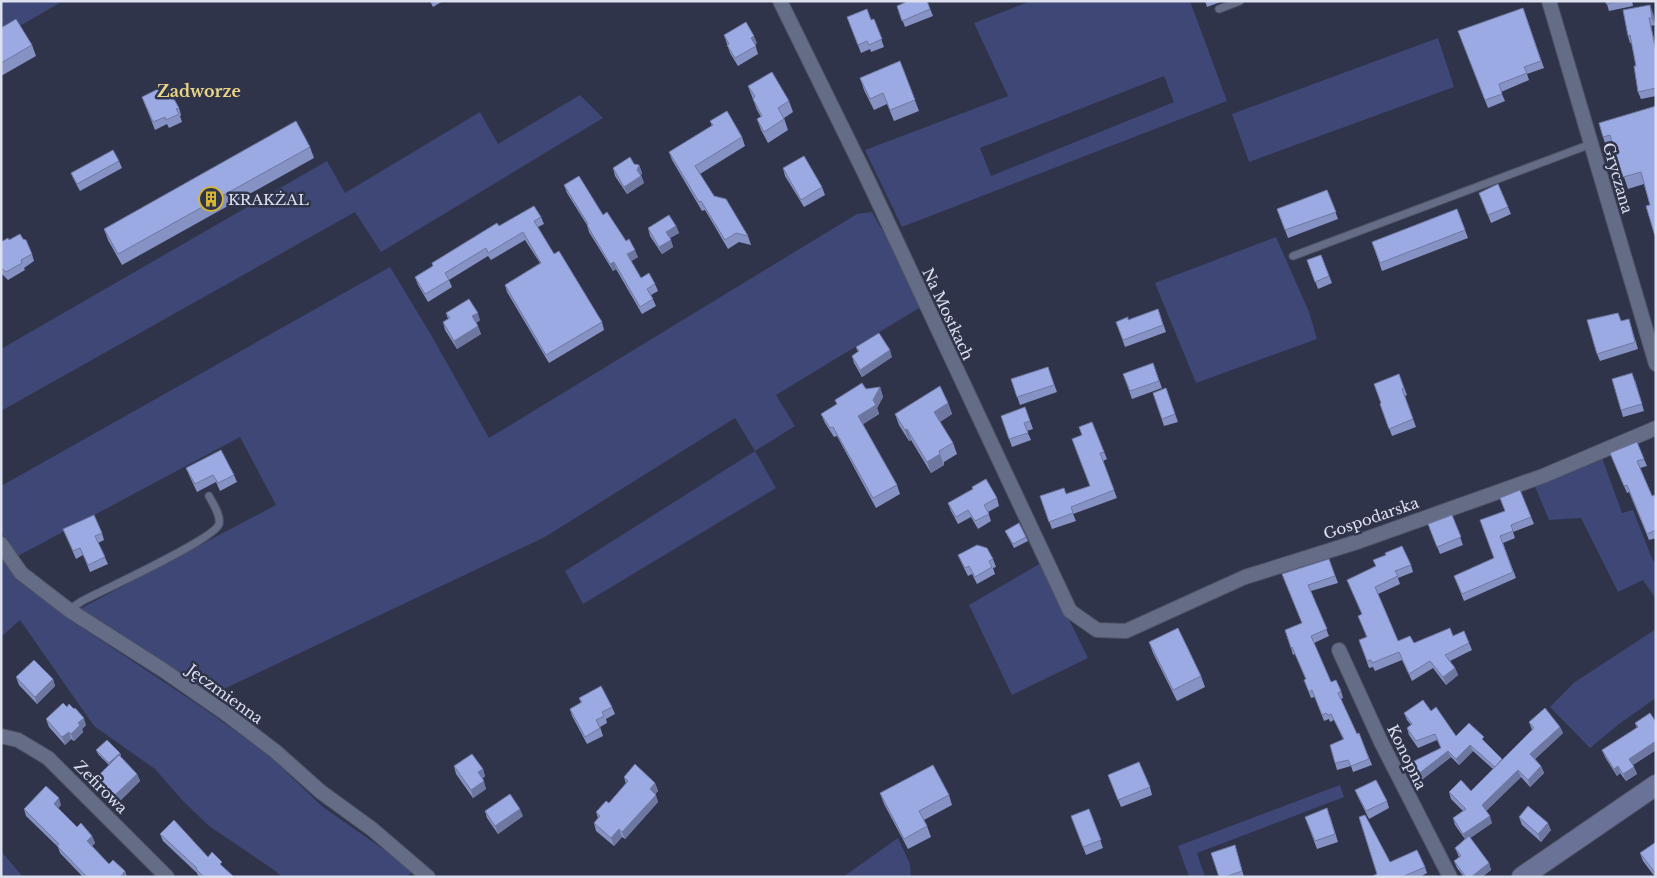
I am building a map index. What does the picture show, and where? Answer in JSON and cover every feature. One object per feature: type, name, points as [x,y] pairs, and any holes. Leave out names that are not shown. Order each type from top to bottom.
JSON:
[{"type":"street","name":"Na Mostkach","points":[[780,1],[866,176],[1070,611],[1097,630]]},
{"type":"street","name":"Gryczana","points":[[1549,1],[1656,364]]},
{"type":"street","name":"Gospodarska","points":[[1097,630],[1126,631],[1245,577],[1360,541],[1543,476],[1656,428]]},
{"type":"street","name":"Jęczmienna","points":[[1,544],[21,573],[69,610],[163,670],[276,751],[321,792],[372,829],[428,877]]},
{"type":"street","name":"Konopna","points":[[1339,650],[1381,742],[1450,877]]},
{"type":"street","name":"Zefirowa","points":[[1,736],[18,740],[48,758],[167,877]]},
{"type":"street","points":[[1522,877],[1656,785]]},
{"type":"lane","points":[[1219,9],[1240,1]]},
{"type":"lane","points":[[1292,256],[1591,144]]},
{"type":"lane","points":[[69,610],[82,601],[189,547],[215,530],[219,525],[218,516],[209,496]]},
{"type":"shaded area","points":[[1,1],[63,1],[1,37]]},
{"type":"shaded area","points":[[1031,1],[1190,1],[1227,101],[902,227],[865,150],[1008,96],[974,23]],"holes":[[[1164,76],[1174,102],[991,176],[980,148]]]},
{"type":"shaded area","points":[[1438,38],[1454,87],[1249,162],[1232,114]]},
{"type":"shaded area","points":[[580,95],[603,118],[381,252],[355,212],[1,411],[1,349],[327,161],[345,193],[480,112],[498,144]]},
{"type":"shaded area","points":[[872,212],[924,305],[776,395],[795,426],[755,451],[735,418],[545,537],[209,696],[76,611],[276,505],[240,437],[16,557],[6,544],[1,529],[1,486],[390,267],[430,333],[489,438],[857,214]]},
{"type":"shaded area","points":[[1276,237],[1309,312],[1317,339],[1196,383],[1155,283]]},
{"type":"shaded area","points":[[755,451],[776,488],[583,604],[565,571]]},
{"type":"shaded area","points":[[1601,455],[1622,513],[1633,510],[1653,561],[1656,560],[1656,599],[1643,580],[1618,592],[1581,518],[1549,520],[1534,484]]},
{"type":"shaded area","points":[[1,551],[17,576],[66,617],[203,708],[266,753],[323,807],[413,870],[407,877],[282,877],[209,826],[182,800],[155,769],[94,726],[20,620],[1,637]]},
{"type":"shaded area","points":[[1041,563],[1088,658],[1012,695],[969,605]]},
{"type":"shaded area","points":[[1656,629],[1656,698],[1619,724],[1590,748],[1550,707],[1575,682]]},
{"type":"shaded area","points":[[1340,785],[1344,797],[1197,853],[1205,877],[1189,877],[1178,846]]},
{"type":"shaded area","points":[[898,838],[910,864],[911,877],[843,877]]},
{"type":"shaded area","points":[[1,851],[23,877],[1,877]]},
{"type":"building","points":[[906,1],[927,1],[930,9],[902,21],[897,6]]},
{"type":"building","points":[[1606,1],[1618,1],[1606,4]]},
{"type":"building","points":[[1650,5],[1652,18],[1649,18],[1656,52],[1656,88],[1638,92],[1634,66],[1636,66],[1623,10]]},
{"type":"building","points":[[1523,8],[1541,61],[1524,67],[1527,73],[1499,84],[1502,94],[1485,100],[1458,31]]},
{"type":"building","points":[[867,9],[871,20],[874,19],[882,39],[869,45],[867,41],[858,45],[847,17]]},
{"type":"building","points":[[16,19],[32,45],[1,63],[1,28]]},
{"type":"building","points":[[746,22],[754,36],[751,38],[756,46],[735,58],[727,45],[729,44],[724,35]]},
{"type":"building","points":[[900,61],[915,100],[890,110],[883,93],[870,99],[860,78]]},
{"type":"building","points":[[772,72],[789,101],[778,108],[784,119],[764,132],[757,119],[762,116],[753,99],[755,96],[748,86]]},
{"type":"building","points":[[166,85],[179,108],[176,109],[179,114],[166,120],[165,117],[153,122],[142,97]]},
{"type":"building","points":[[1656,106],[1655,236],[1646,206],[1650,205],[1641,172],[1623,177],[1610,135],[1603,137],[1599,123]]},
{"type":"building","points":[[727,111],[742,137],[695,166],[714,196],[726,199],[748,236],[736,233],[725,240],[701,201],[699,202],[669,152],[713,125],[710,121]]},
{"type":"building","points":[[296,121],[310,147],[118,254],[104,229]]},
{"type":"building","points":[[113,150],[119,161],[77,184],[71,173]]},
{"type":"building","points":[[804,156],[822,187],[801,200],[783,168]]},
{"type":"building","points":[[630,157],[634,164],[639,165],[637,170],[641,176],[624,187],[613,168]]},
{"type":"building","points":[[579,176],[603,215],[607,212],[626,241],[629,239],[635,250],[627,254],[641,278],[649,273],[655,284],[647,289],[653,299],[640,307],[614,262],[610,264],[564,185]]},
{"type":"building","points":[[1498,184],[1508,207],[1488,215],[1479,193]]},
{"type":"building","points":[[1327,190],[1336,212],[1285,230],[1277,209]]},
{"type":"building","points":[[534,206],[541,217],[534,221],[554,254],[559,251],[602,322],[546,355],[505,285],[541,263],[523,232],[488,253],[486,248],[445,273],[449,280],[425,294],[415,277],[433,266],[432,263],[497,223],[499,226]]},
{"type":"building","points":[[1457,209],[1465,230],[1380,263],[1372,242]]},
{"type":"building","points":[[669,215],[676,226],[666,232],[671,240],[659,247],[648,228]]},
{"type":"building","points":[[20,234],[26,240],[32,254],[21,260],[22,263],[6,272],[1,268],[1,242]]},
{"type":"building","points":[[1321,255],[1329,276],[1315,282],[1307,260]]},
{"type":"building","points":[[469,299],[478,313],[472,316],[478,326],[454,341],[443,322],[450,318],[446,313]]},
{"type":"building","points":[[1158,309],[1163,325],[1123,340],[1116,322],[1128,317],[1128,320]]},
{"type":"building","points":[[1618,313],[1621,321],[1629,319],[1635,342],[1597,354],[1587,320]]},
{"type":"building","points":[[879,333],[890,350],[860,370],[852,356],[859,351],[856,347]]},
{"type":"building","points":[[1153,363],[1159,381],[1130,391],[1123,374]]},
{"type":"building","points":[[1048,367],[1054,385],[1017,397],[1011,379]]},
{"type":"building","points":[[1632,373],[1642,404],[1621,410],[1612,379]]},
{"type":"building","points":[[1399,374],[1404,388],[1402,389],[1413,419],[1389,429],[1374,384]]},
{"type":"building","points":[[862,383],[866,389],[880,387],[873,400],[876,405],[858,416],[897,485],[873,498],[833,427],[830,428],[821,414],[837,404],[835,400]]},
{"type":"building","points":[[940,386],[948,403],[934,412],[953,443],[939,451],[940,454],[927,462],[907,429],[905,430],[895,414]]},
{"type":"building","points":[[1166,388],[1175,414],[1162,419],[1153,393]]},
{"type":"building","points":[[1025,407],[1030,421],[1024,423],[1028,433],[1009,439],[1001,416]]},
{"type":"building","points":[[1092,422],[1104,452],[1100,453],[1114,490],[1071,507],[1073,513],[1049,522],[1040,496],[1064,488],[1066,494],[1090,486],[1072,439],[1082,435],[1079,427]]},
{"type":"building","points":[[1637,442],[1644,459],[1637,461],[1652,496],[1654,495],[1656,499],[1656,530],[1647,534],[1627,485],[1624,486],[1610,453]]},
{"type":"building","points":[[221,450],[234,475],[218,483],[213,475],[195,484],[186,468]]},
{"type":"building","points":[[986,479],[997,498],[984,505],[989,514],[975,521],[968,510],[956,517],[948,503],[973,489],[972,487]]},
{"type":"building","points":[[1520,490],[1531,517],[1511,525],[1513,531],[1500,536],[1513,572],[1462,594],[1454,576],[1494,558],[1480,520],[1505,511],[1500,498]]},
{"type":"building","points":[[94,515],[102,533],[95,536],[105,557],[88,565],[80,548],[73,551],[63,529]]},
{"type":"building","points":[[1452,515],[1461,537],[1437,547],[1428,524]]},
{"type":"building","points":[[1019,523],[1026,537],[1013,544],[1005,531]]},
{"type":"building","points":[[977,545],[987,548],[993,559],[989,561],[992,567],[975,577],[969,566],[965,568],[958,555]]},
{"type":"building","points":[[1402,546],[1411,565],[1395,571],[1398,576],[1375,587],[1398,641],[1410,636],[1414,643],[1450,628],[1453,636],[1464,631],[1469,643],[1445,655],[1455,668],[1443,677],[1430,661],[1409,674],[1399,652],[1372,663],[1371,660],[1367,661],[1359,640],[1367,637],[1358,616],[1362,614],[1347,580],[1376,566],[1373,560]]},
{"type":"building","points":[[1329,559],[1335,576],[1308,585],[1327,629],[1311,636],[1331,682],[1336,680],[1341,691],[1338,693],[1357,734],[1359,733],[1369,759],[1351,766],[1348,760],[1335,763],[1330,745],[1344,739],[1331,714],[1328,715],[1326,713],[1322,715],[1312,690],[1309,692],[1304,680],[1306,679],[1291,648],[1285,630],[1302,623],[1282,574]]},
{"type":"building","points":[[1178,628],[1201,676],[1173,690],[1149,642]]},
{"type":"building","points":[[34,660],[53,679],[35,697],[16,677]]},
{"type":"building","points":[[601,686],[612,707],[602,712],[604,716],[596,720],[600,728],[585,737],[570,709],[582,702],[579,698]]},
{"type":"building","points":[[1423,700],[1431,711],[1436,707],[1456,736],[1469,723],[1484,737],[1482,739],[1502,759],[1495,767],[1470,745],[1456,759],[1448,751],[1417,775],[1408,764],[1441,748],[1435,734],[1416,741],[1407,728],[1412,724],[1404,713]]},
{"type":"building","points":[[63,703],[67,707],[69,704],[75,708],[84,718],[78,723],[80,725],[71,734],[69,732],[62,737],[46,719]]},
{"type":"building","points":[[1545,708],[1560,727],[1530,754],[1541,766],[1528,780],[1518,770],[1482,805],[1490,816],[1463,834],[1453,818],[1466,809],[1449,792],[1461,780],[1471,791],[1534,728],[1529,722]]},
{"type":"building","points":[[1650,713],[1656,722],[1656,741],[1629,759],[1634,767],[1623,774],[1618,766],[1614,769],[1602,750],[1638,727],[1635,723]]},
{"type":"building","points":[[107,740],[120,753],[109,763],[96,750]]},
{"type":"building","points":[[472,754],[483,769],[478,772],[484,781],[471,790],[454,766]]},
{"type":"building","points":[[119,755],[137,774],[115,795],[97,777]]},
{"type":"building","points":[[1139,762],[1150,787],[1118,800],[1108,775]]},
{"type":"building","points":[[635,764],[655,783],[650,789],[656,795],[622,832],[619,829],[611,838],[594,823],[600,816],[596,812],[606,801],[609,803],[628,781],[624,777]]},
{"type":"building","points":[[933,765],[949,795],[919,811],[927,826],[904,839],[880,793]]},
{"type":"building","points":[[1376,780],[1387,801],[1366,811],[1355,790]]},
{"type":"building","points":[[46,786],[59,798],[54,804],[77,827],[81,823],[92,836],[87,841],[109,864],[113,860],[125,871],[121,877],[87,877],[57,846],[59,844],[24,809]]},
{"type":"building","points":[[510,794],[520,809],[495,826],[485,811]]},
{"type":"building","points":[[1528,806],[1548,823],[1538,834],[1519,817]]},
{"type":"building","points":[[1327,808],[1335,834],[1315,841],[1305,817]]},
{"type":"building","points":[[1089,809],[1101,840],[1083,847],[1071,816]]},
{"type":"building","points":[[1365,815],[1390,862],[1417,850],[1425,867],[1402,877],[1371,877],[1377,874],[1359,817]]},
{"type":"building","points":[[174,820],[208,857],[212,852],[222,862],[220,864],[234,877],[204,877],[197,868],[160,834]]},
{"type":"building","points":[[1469,836],[1489,863],[1471,877],[1466,877],[1454,861],[1461,856],[1455,848]]},
{"type":"building","points":[[1656,842],[1656,874],[1640,853]]},
{"type":"building","points":[[1235,845],[1242,871],[1225,877],[1219,877],[1211,853]]},
{"type":"place","name":"KRAKŻAL","points":[[211,199]]},
{"type":"district","name":"Zadworze","points":[[199,91]]}]
